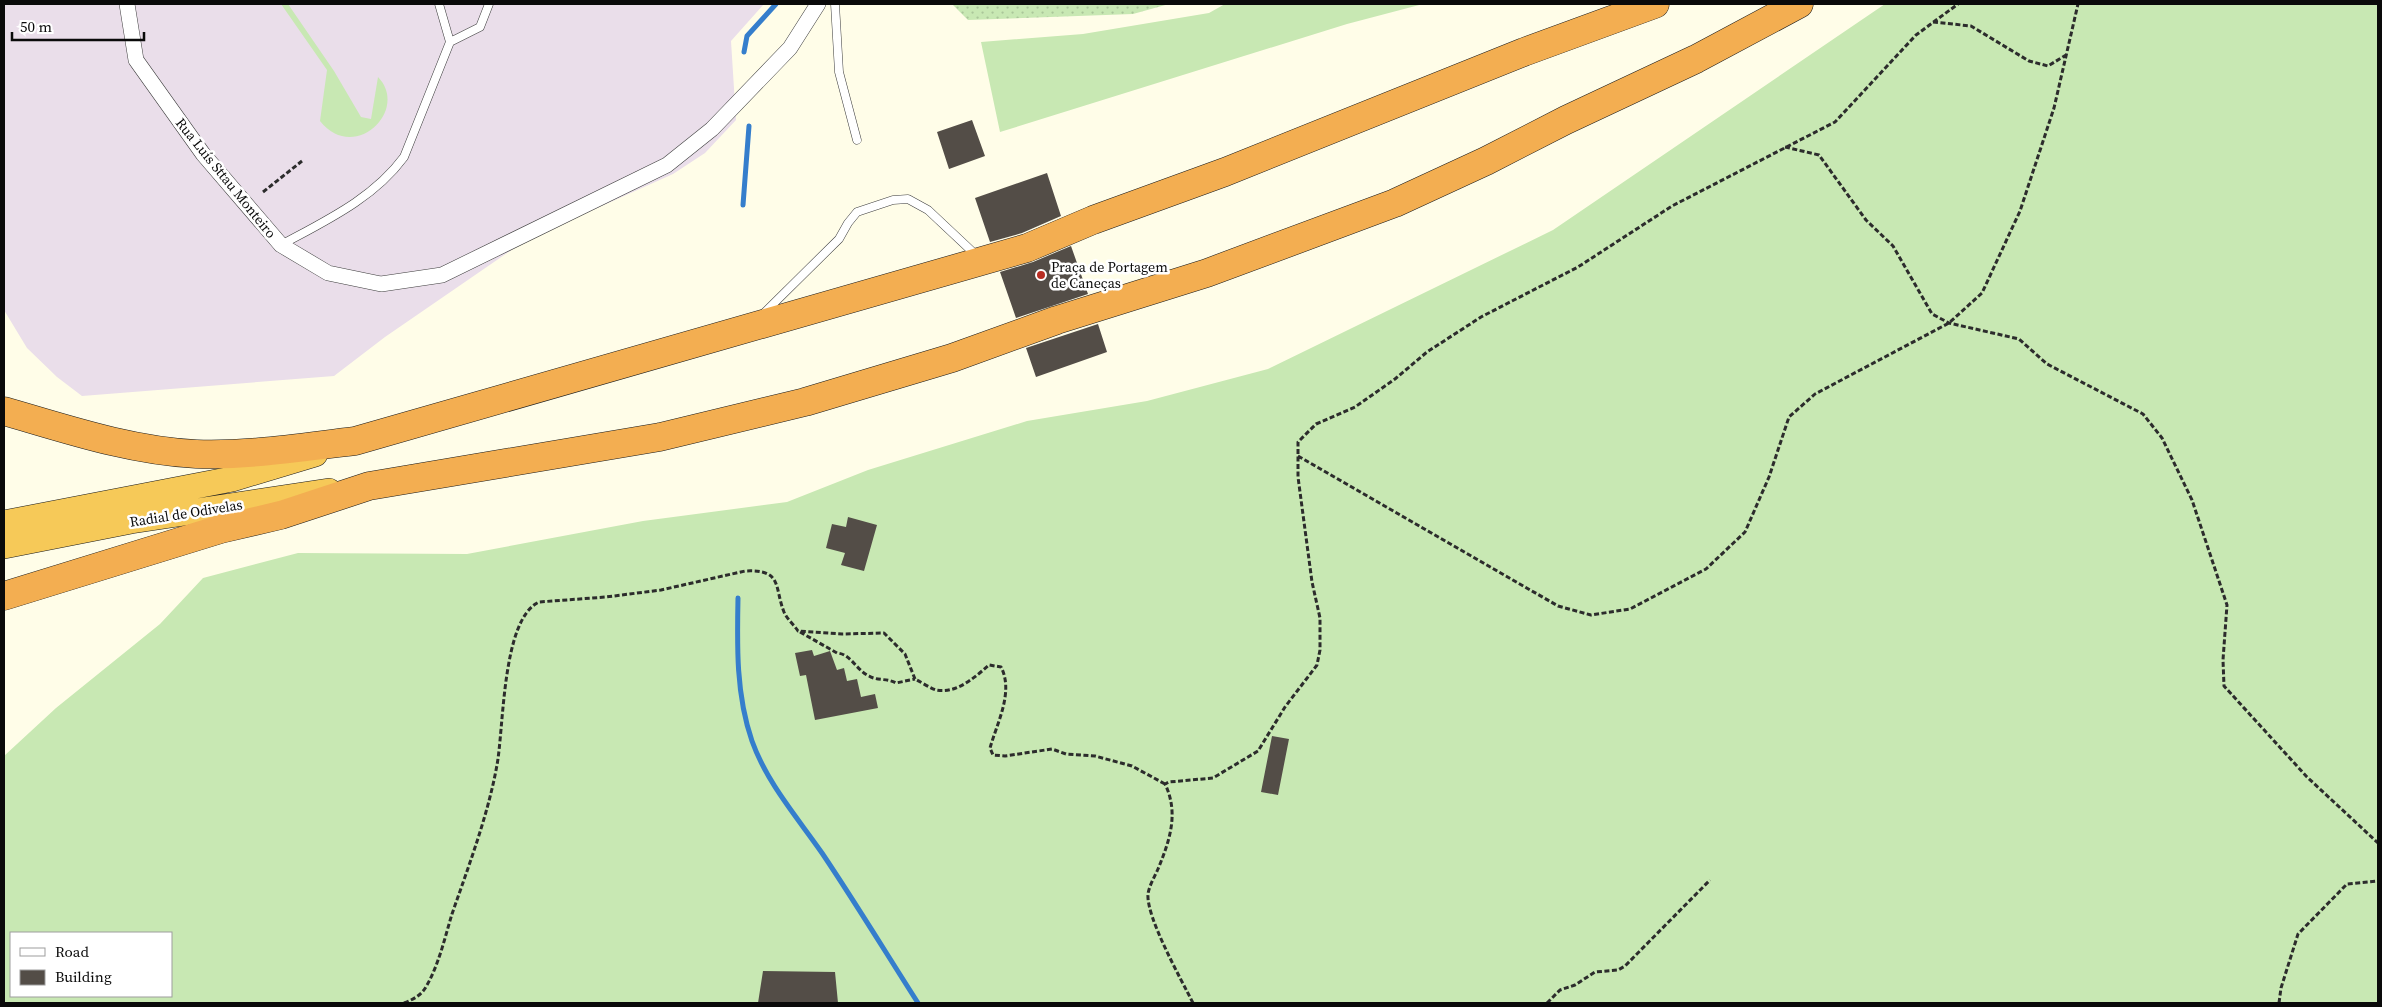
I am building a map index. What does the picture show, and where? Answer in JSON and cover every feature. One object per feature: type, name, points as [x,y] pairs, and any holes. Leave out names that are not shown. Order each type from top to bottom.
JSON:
[{"type":"highway","points":[[4,410],[128,444],[188,453],[243,454],[355,441],[1027,248],[1093,220],[1225,172],[1524,52],[1655,4]]},
{"type":"highway","points":[[4,596],[221,529],[281,515],[369,486],[602,449],[726,422],[804,402],[952,358],[1057,320],[1207,273],[1347,222],[1411,195],[1696,59],[1799,4]]},
{"type":"highway","name":"Radial de Odivelas","points":[[4,523],[232,479],[355,441]]},
{"type":"highway","name":"Radial de Odivelas","points":[[4,546],[131,521],[369,486]]},
{"type":"street","name":"Rua Luís Sttau Monteiro","points":[[127,4],[136,60],[203,154],[281,245],[328,273],[381,284],[442,275],[667,166],[712,130],[790,48],[818,4]]},
{"type":"lane","points":[[281,245],[350,207],[392,172],[404,157],[450,42],[439,4]]},
{"type":"lane","points":[[450,42],[480,27],[490,4]]},
{"type":"lane","points":[[835,4],[839,72],[856,140]]},
{"type":"lane","points":[[746,329],[839,239],[857,212],[893,200],[908,200],[928,210],[982,261]]},
{"type":"path","points":[[1165,784],[1214,778],[1258,751],[1285,707],[1317,665],[1320,650],[1320,618],[1312,582],[1298,477],[1298,442],[1316,424],[1354,407],[1395,379],[1427,352],[1481,317],[1578,267],[1672,206],[1835,122],[1916,35],[1958,4]]},
{"type":"path","points":[[1298,456],[1558,606],[1591,615],[1630,609],[1706,569],[1745,532],[1769,477],[1789,418],[1815,394],[1949,323],[1982,293],[2020,211],[2054,108],[2078,4]]},
{"type":"path","points":[[1932,22],[1971,26],[2029,61],[2048,66],[2067,55]]},
{"type":"path","points":[[1784,147],[1819,155],[1866,220],[1893,246],[1932,314],[1949,323],[2019,338],[2047,364],[2143,414],[2162,438],[2192,500],[2227,605],[2223,660],[2224,686],[2307,777],[2378,843]]},
{"type":"path","points":[[262,192],[302,161]]},
{"type":"path","points":[[404,1003],[421,994],[428,985],[474,848],[497,766],[508,667],[516,632],[530,606],[549,600],[606,597],[661,590],[757,570],[769,574],[778,586],[784,613],[798,631],[836,653],[843,653],[869,677],[888,679],[896,683],[915,678]]},
{"type":"path","points":[[798,631],[884,633],[905,654],[915,678],[936,690],[953,688],[970,682],[989,665],[1001,667],[1006,677],[1004,702],[990,748],[993,755],[1005,756],[1021,752],[1052,749],[1066,754],[1095,756],[1132,766],[1165,784],[1172,798],[1172,820],[1169,840],[1148,893],[1151,915],[1192,1003]]},
{"type":"path","points":[[1547,1003],[1560,990],[1575,986],[1595,972],[1618,970],[1625,966],[1710,880]]},
{"type":"path","points":[[2279,1003],[2281,988],[2298,934],[2347,884],[2378,881]]},
{"type":"shaded area","points":[[6,4],[764,4],[731,41],[736,120],[705,153],[673,174],[526,240],[385,337],[334,376],[82,396],[57,377],[27,348],[4,310],[4,7]]},
{"type":"green space","points":[[281,4],[288,4],[334,71],[361,117],[371,119],[378,77],[386,90],[387,104],[383,117],[374,128],[362,135],[348,137],[334,133],[320,121],[327,70]]},
{"type":"green space","points":[[952,4],[1169,4],[1133,14],[968,20]]},
{"type":"green space","points":[[1225,4],[1423,4],[1347,24],[1000,132],[981,42],[1083,34],[1209,13]]},
{"type":"green space","points":[[1885,4],[2378,4],[2378,1003],[4,1003],[4,756],[56,708],[160,624],[203,578],[298,553],[467,554],[643,521],[787,502],[868,470],[1027,421],[1147,401],[1268,369],[1553,230]]},
{"type":"building","points":[[972,120],[985,156],[949,169],[937,132]]},
{"type":"building","points":[[1047,173],[1061,216],[1022,233],[990,242],[975,198]]},
{"type":"building","points":[[1071,246],[1088,294],[1016,318],[1000,272],[1033,262]]},
{"type":"building","points":[[1098,324],[1107,352],[1036,377],[1026,348]]},
{"type":"building","points":[[848,517],[877,525],[864,571],[841,565],[845,553],[826,548],[832,524],[846,527]]},
{"type":"building","points":[[812,650],[814,656],[830,651],[837,670],[844,668],[847,681],[857,679],[861,697],[875,694],[878,708],[815,720],[806,675],[800,676],[795,653]]},
{"type":"building","points":[[1272,736],[1289,739],[1278,795],[1261,792]]},
{"type":"building","points":[[763,971],[835,972],[838,1003],[758,1003]]},
{"type":"waterway","points":[[744,52],[747,36],[776,4]]},
{"type":"waterway","points":[[743,205],[749,126]]},
{"type":"waterway","points":[[738,598],[740,688],[747,724],[758,756],[774,785],[834,871],[918,1003]]},
{"type":"place","name":"Praça de Portagem de Caneças","points":[[1041,275]]}]
